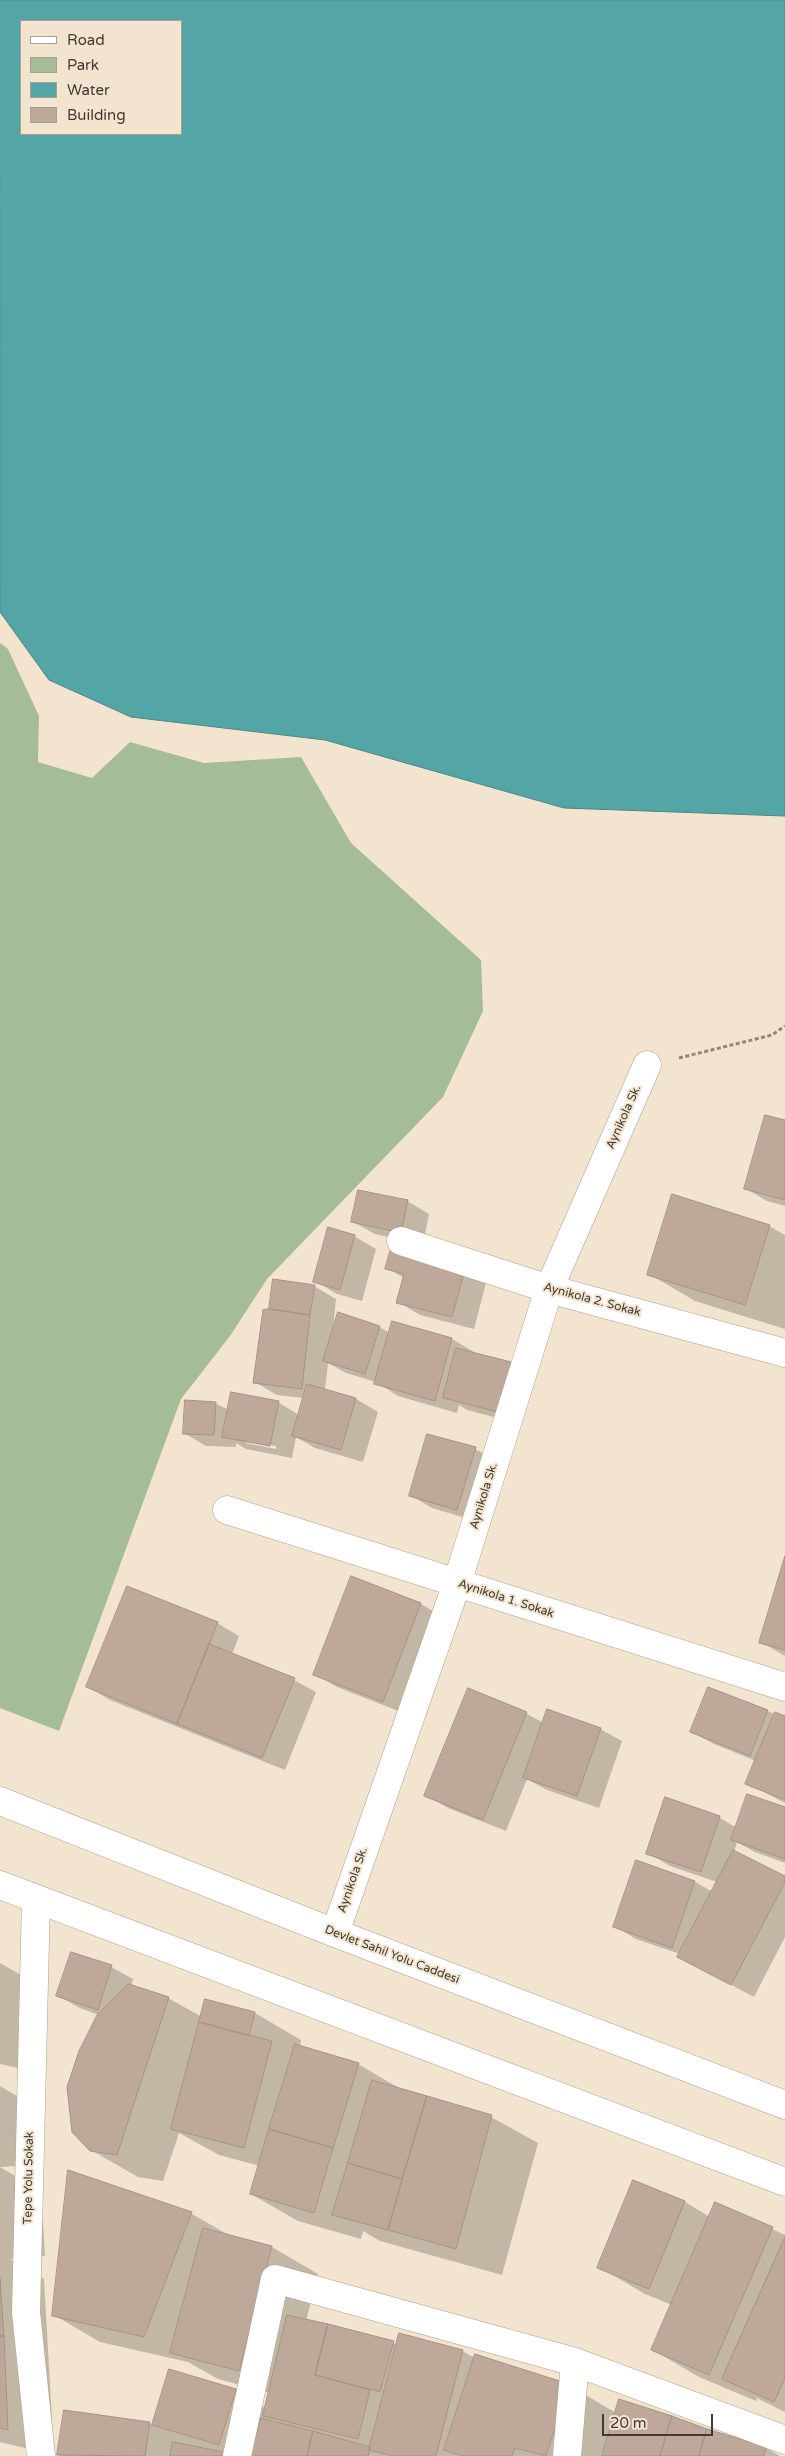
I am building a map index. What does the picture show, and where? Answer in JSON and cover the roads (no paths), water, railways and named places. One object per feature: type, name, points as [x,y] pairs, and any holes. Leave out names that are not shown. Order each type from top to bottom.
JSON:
[{"type":"street","name":"Aynikola Sk.","points":[[335,1933],[457,1583],[548,1289],[647,1065]]},
{"type":"street","name":"Aynikola 2. Sokak","points":[[401,1241],[548,1289],[785,1353]]},
{"type":"street","name":"Aynikola 1. Sokak","points":[[226,1510],[785,1688]]},
{"type":"street","name":"Devlet Sahil Yolu Caddesi","points":[[0,1801],[335,1933],[785,2105]]},
{"type":"street","points":[[0,1885],[785,2182]]},
{"type":"street","name":"Tepe Yolu Sokak","points":[[36,1899],[26,2312],[40,2456]]},
{"type":"street","points":[[236,2456],[275,2279],[575,2362],[785,2440]]},
{"type":"street","points":[[567,2456],[575,2362]]},
{"type":"water","points":[[0,0],[785,0],[785,816],[564,808],[325,740],[131,717],[49,680],[0,612]]}]
